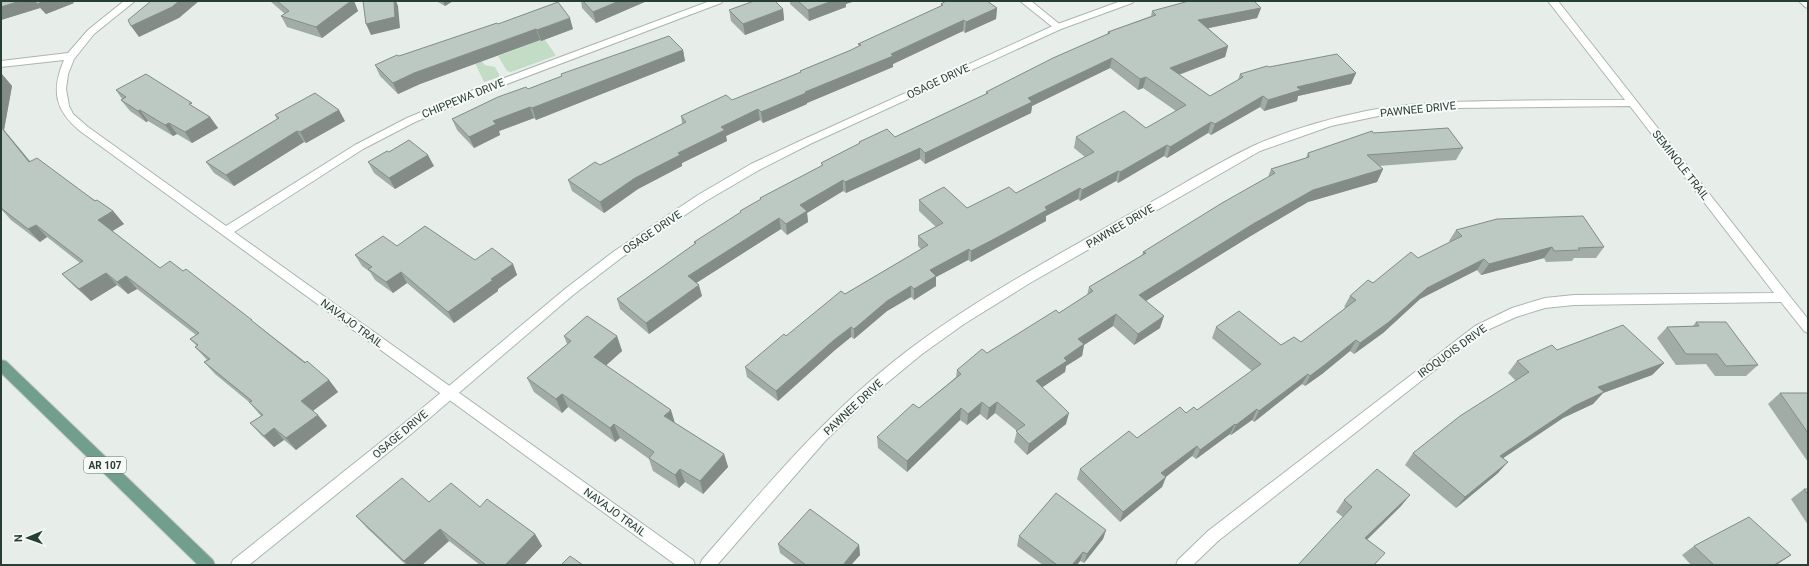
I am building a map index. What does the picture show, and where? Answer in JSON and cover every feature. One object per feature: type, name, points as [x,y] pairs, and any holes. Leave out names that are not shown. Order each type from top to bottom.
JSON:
[{"type":"main road","name":"AR 107","points":[[1,365],[208,565]]},
{"type":"street","name":"NAVAJO TRAIL","points":[[130,1],[108,17],[82,40],[71,56],[63,74],[61,92],[64,107],[71,117],[84,129],[225,232],[688,565]]},
{"type":"street","name":"CHIPPEWA DRIVE","points":[[225,232],[359,147],[411,120],[486,88],[718,1]]},
{"type":"street","points":[[1025,1],[1058,27]]},
{"type":"street","name":"OSAGE DRIVE","points":[[238,565],[406,430],[587,278],[617,255],[702,198],[755,167],[806,142],[1058,27],[1129,1]]},
{"type":"street","name":"SEMINOLE TRAIL","points":[[1553,1],[1808,328]]},
{"type":"street","points":[[1804,1],[1808,5]]},
{"type":"street","points":[[1,64],[71,56]]},
{"type":"street","name":"PAWNEE DRIVE","points":[[707,565],[786,474],[843,414],[897,366],[944,331],[1010,289],[1256,149],[1289,135],[1327,123],[1402,108],[1451,105],[1632,103]]},
{"type":"street","name":"IROQUOIS DRIVE","points":[[1183,565],[1213,536],[1479,329],[1512,313],[1545,303],[1574,300],[1784,297]]},
{"type":"green space","points":[[522,33],[545,40],[555,56],[511,72],[507,71],[498,56],[530,44]]},
{"type":"green space","points":[[475,53],[485,65],[495,67],[499,77],[484,82],[475,63]]},
{"type":"building","points":[[1,1],[20,1],[1,7]]},
{"type":"building","points":[[35,1],[44,1],[37,4]]},
{"type":"building","points":[[151,1],[179,1],[172,7],[131,26],[128,20]]},
{"type":"building","points":[[277,1],[351,1],[316,27],[281,16],[289,11]]},
{"type":"building","points":[[363,1],[394,1],[395,17],[366,24]]},
{"type":"building","points":[[583,1],[619,1],[593,12]]},
{"type":"building","points":[[754,1],[775,1],[783,9],[743,24],[729,10]]},
{"type":"building","points":[[798,1],[832,1],[808,10]]},
{"type":"building","points":[[946,1],[987,1],[997,8],[966,22],[964,20],[891,54],[893,56],[805,92],[806,93],[761,112],[758,109],[721,127],[725,130],[678,153],[680,155],[635,178],[600,202],[568,180],[595,162],[600,165],[686,122],[681,116],[726,95],[732,100],[801,72],[800,71],[851,50],[861,45],[858,44],[943,5],[941,4]]},
{"type":"building","points":[[1189,1],[1254,1],[1261,8],[1198,20],[1228,46],[1170,68],[1210,96],[1243,77],[1240,74],[1267,66],[1269,67],[1337,54],[1356,73],[1297,87],[1301,90],[1268,100],[1263,96],[1215,124],[1211,122],[1170,147],[1167,145],[1120,172],[1118,171],[1082,190],[1080,188],[1045,207],[1047,210],[998,237],[971,251],[969,249],[930,270],[936,276],[914,289],[911,286],[887,301],[854,329],[851,327],[834,340],[776,391],[745,367],[784,334],[786,336],[841,291],[845,294],[928,245],[918,236],[943,223],[919,200],[944,187],[967,208],[1009,187],[1016,193],[1094,152],[1076,137],[1124,111],[1146,128],[1186,105],[1146,77],[1140,79],[1112,58],[1028,98],[1032,102],[925,153],[920,148],[845,182],[843,180],[800,205],[807,211],[786,224],[779,218],[688,276],[699,285],[646,323],[617,299],[696,243],[694,242],[741,212],[740,211],[761,199],[760,198],[823,165],[821,163],[860,143],[859,142],[887,129],[895,137],[988,93],[986,92],[1053,58],[1110,33],[1108,32],[1156,15],[1152,11]]},
{"type":"building","points":[[558,2],[570,18],[414,73],[393,83],[375,65],[397,55],[399,56],[497,23],[498,24]]},
{"type":"building","points":[[669,36],[683,50],[532,108],[530,107],[493,121],[496,124],[469,137],[452,119],[498,97],[526,87],[528,89],[562,76],[561,74]]},
{"type":"building","points":[[146,74],[192,103],[189,104],[210,117],[185,132],[169,123],[165,125],[121,100],[126,97],[116,90]]},
{"type":"building","points":[[315,93],[339,110],[300,132],[297,131],[226,175],[206,162],[279,118],[275,115]]},
{"type":"building","points":[[1,127],[29,162],[37,158],[95,201],[97,200],[113,211],[98,220],[160,268],[170,261],[183,271],[186,269],[305,363],[307,361],[329,380],[301,401],[318,415],[286,438],[274,428],[264,436],[250,423],[263,415],[249,402],[252,401],[204,362],[210,359],[195,347],[198,345],[190,339],[199,333],[126,276],[117,282],[106,273],[79,289],[62,274],[83,261],[36,225],[28,229],[1,208]]},
{"type":"building","points":[[1448,128],[1463,148],[1367,155],[1383,169],[1313,190],[1253,224],[1139,295],[1164,316],[1138,334],[1116,314],[1078,339],[1084,344],[1064,358],[1067,361],[1036,381],[1069,413],[1029,444],[1016,431],[1025,425],[997,402],[989,408],[982,402],[968,414],[961,408],[907,461],[877,437],[913,404],[919,408],[961,374],[957,370],[982,349],[987,353],[1056,310],[1059,313],[1093,291],[1089,287],[1146,253],[1143,252],[1222,203],[1275,173],[1271,169],[1309,157],[1308,153],[1372,131],[1373,133]]},
{"type":"building","points":[[409,140],[428,155],[389,178],[368,162],[387,151],[389,152]]},
{"type":"building","points":[[1583,216],[1604,247],[1554,251],[1552,247],[1489,264],[1484,259],[1427,288],[1389,322],[1360,343],[1356,340],[1310,376],[1308,374],[1259,411],[1257,409],[1200,450],[1197,446],[1161,473],[1166,477],[1123,512],[1080,469],[1129,431],[1137,438],[1180,407],[1186,413],[1194,407],[1197,410],[1261,364],[1216,327],[1239,311],[1281,345],[1294,337],[1301,342],[1356,300],[1350,296],[1368,280],[1373,283],[1411,252],[1418,258],[1462,236],[1456,230],[1497,219]]},
{"type":"building","points":[[425,226],[475,260],[492,248],[513,264],[448,312],[401,272],[386,282],[368,269],[372,267],[355,255],[383,236],[397,246]]},
{"type":"building","points":[[587,316],[617,336],[594,357],[671,410],[664,416],[724,454],[700,481],[680,469],[675,475],[649,458],[654,452],[614,424],[610,428],[562,394],[556,399],[527,378],[571,341],[564,336]]},
{"type":"building","points":[[1696,322],[1726,322],[1758,365],[1726,366],[1717,354],[1686,354],[1667,327],[1699,326]]},
{"type":"building","points":[[1623,325],[1664,363],[1598,387],[1604,392],[1574,406],[1500,456],[1508,462],[1465,497],[1413,453],[1460,416],[1529,372],[1517,361],[1552,345],[1557,350]]},
{"type":"building","points":[[1780,393],[1808,393],[1808,433]]},
{"type":"building","points":[[1377,469],[1410,495],[1365,538],[1385,553],[1374,565],[1298,565],[1352,507],[1344,500]]},
{"type":"building","points":[[402,478],[429,502],[451,483],[480,507],[487,499],[535,534],[505,565],[486,565],[440,529],[404,561],[356,516]]},
{"type":"building","points":[[1804,489],[1808,489],[1808,495]]},
{"type":"building","points":[[1056,493],[1106,530],[1087,554],[1083,552],[1072,565],[1057,565],[1019,536]]},
{"type":"building","points":[[810,509],[859,545],[843,565],[806,565],[778,544]]},
{"type":"building","points":[[1749,517],[1791,555],[1774,565],[1714,565],[1694,546]]},
{"type":"building","points":[[570,556],[583,565],[561,565]]}]
